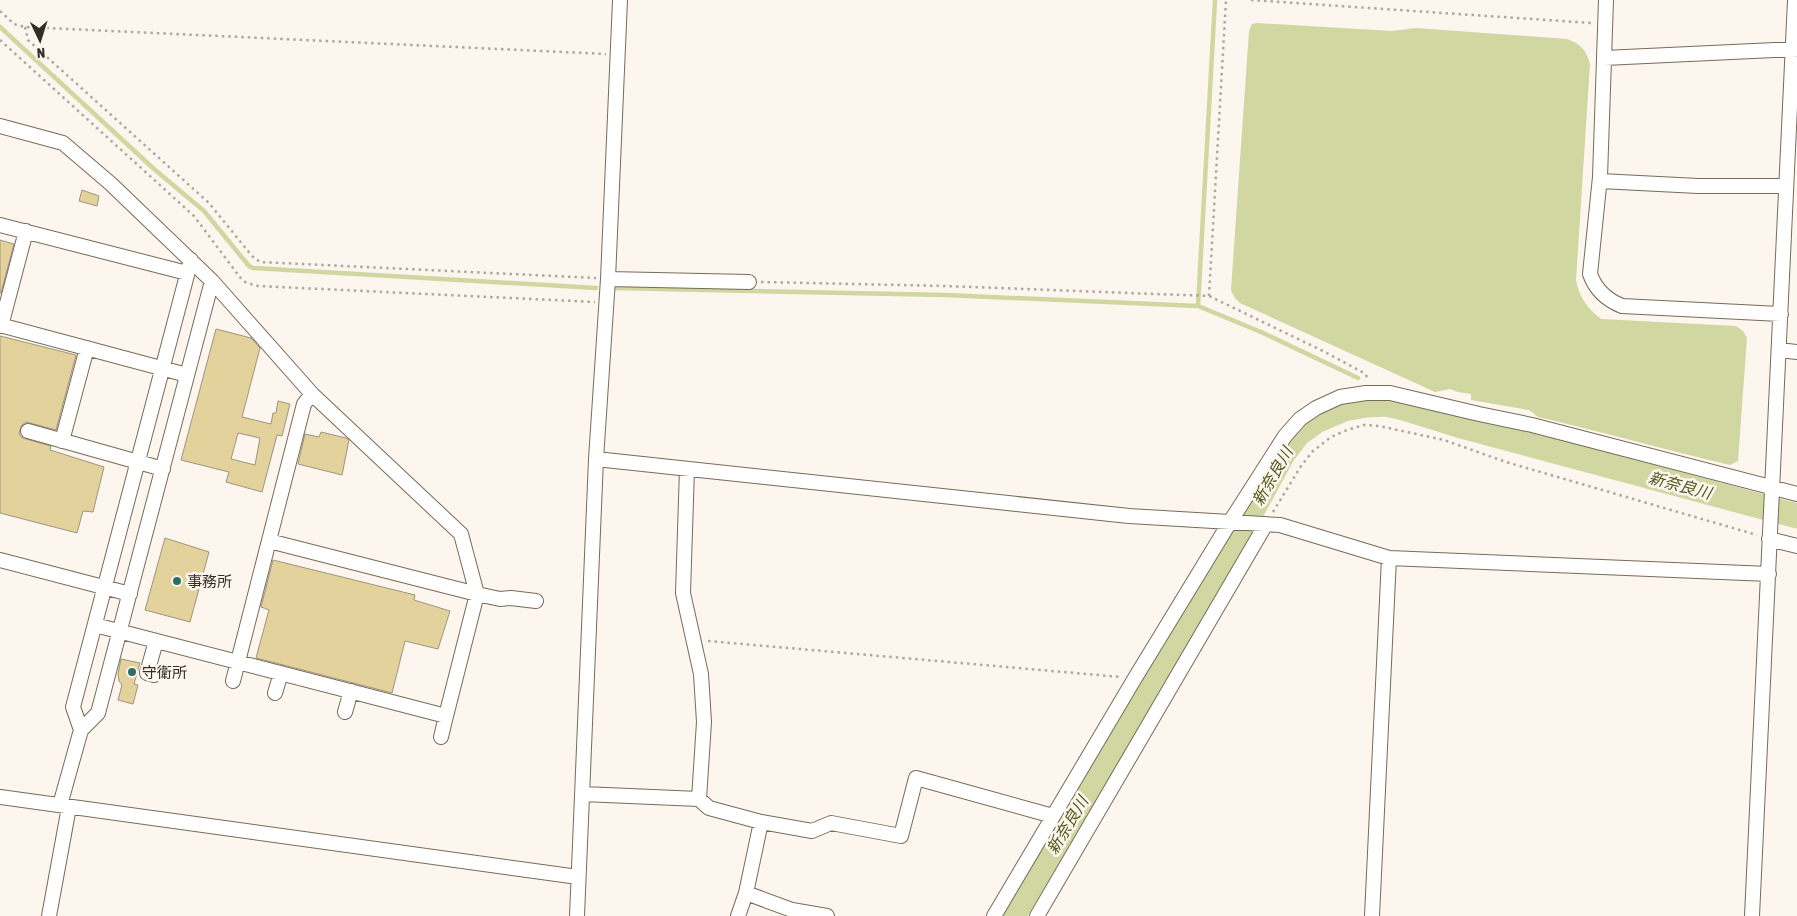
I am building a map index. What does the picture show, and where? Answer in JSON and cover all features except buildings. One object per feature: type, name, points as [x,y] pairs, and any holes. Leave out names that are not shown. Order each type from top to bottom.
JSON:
[{"type":"street","points":[[577,916],[596,459],[608,278],[620,0]]},
{"type":"street","points":[[1606,0],[1600,180],[1590,274],[1596,287],[1610,301],[1622,306],[1782,314]]},
{"type":"street","points":[[1752,916],[1779,350],[1791,221],[1786,186],[1793,120],[1795,0]]},
{"type":"street","points":[[1604,58],[1795,50]]},
{"type":"street","points":[[0,126],[63,143],[111,184],[189,266],[212,280],[312,394],[461,534],[477,594],[441,737]]},
{"type":"street","points":[[1600,180],[1698,186],[1786,186]]},
{"type":"street","points":[[0,224],[189,266]]},
{"type":"street","points":[[26,231],[1,325],[187,375]]},
{"type":"street","points":[[48,916],[65,806],[81,730],[73,707],[189,266]]},
{"type":"street","points":[[608,278],[749,282]]},
{"type":"street","points":[[81,730],[98,713],[212,280]]},
{"type":"street","points":[[62,441],[87,348]]},
{"type":"street","points":[[1779,350],[1797,352]]},
{"type":"street","points":[[994,916],[1135,678],[1234,522],[1285,436],[1300,419],[1316,408],[1340,397],[1380,392],[1532,424],[1772,491],[1797,494]]},
{"type":"street","points":[[233,681],[304,404],[312,394]]},
{"type":"street","points":[[28,431],[163,469]]},
{"type":"street","points":[[596,459],[1129,516],[1280,525],[1389,558],[1769,574]]},
{"type":"street","points":[[688,469],[683,593],[701,674],[704,722],[699,799]]},
{"type":"street","points":[[1037,916],[1263,524]]},
{"type":"street","points":[[1770,536],[1797,546]]},
{"type":"street","points":[[269,541],[477,594],[500,599],[511,598],[536,601]]},
{"type":"street","points":[[1372,916],[1389,558]]},
{"type":"street","points":[[0,560],[130,594]]},
{"type":"street","points":[[95,625],[446,716]]},
{"type":"street","points":[[154,675],[147,673],[156,641]]},
{"type":"street","points":[[275,693],[280,673]]},
{"type":"street","points":[[345,712],[351,691]]},
{"type":"street","points":[[583,794],[699,799],[708,808],[761,822],[812,831],[831,823],[901,836],[916,778],[1053,816]]},
{"type":"street","points":[[0,797],[578,877]]},
{"type":"street","points":[[738,916],[746,893],[761,822]]},
{"type":"street","points":[[746,893],[792,910],[827,916]]},
{"type":"path","points":[[1209,296],[1226,0]]},
{"type":"path","points":[[1251,0],[1605,24]]},
{"type":"path","points":[[0,12],[14,24],[24,27],[618,55]]},
{"type":"path","points":[[24,27],[28,40],[209,203],[252,256],[260,262],[608,278]]},
{"type":"path","points":[[0,40],[194,216],[242,280],[247,283],[258,286],[606,303]]},
{"type":"path","points":[[749,282],[946,286],[1209,296],[1364,373],[1380,392]]},
{"type":"path","points":[[1263,524],[1313,451],[1331,437],[1356,428],[1372,425],[1444,440],[1506,462],[1770,536]]},
{"type":"path","points":[[693,639],[1135,678]]},
{"type":"shaded area","points":[[1252,24],[1392,31],[1416,28],[1567,39],[1579,45],[1585,51],[1590,64],[1576,280],[1579,292],[1592,311],[1601,319],[1736,326],[1743,331],[1747,338],[1738,461],[1730,465],[1538,417],[1529,410],[1471,400],[1471,394],[1450,389],[1435,392],[1240,303],[1234,297],[1231,290],[1249,31]]},
{"type":"waterway","points":[[1198,306],[1215,0]]},
{"type":"waterway","points":[[0,27],[154,169],[204,211],[249,266],[253,268],[596,288]]},
{"type":"waterway","points":[[614,288],[945,295],[1198,306],[1261,332],[1358,378]]},
{"type":"waterway","name":"新奈良川","points":[[1013,916],[1241,531],[1283,454],[1298,434],[1316,421],[1344,409],[1386,404],[1797,516]]},
{"type":"waterway","points":[[1607,465],[1611,452]]},
{"type":"place","name":"事務所","points":[[177,581]]},
{"type":"place","name":"守衛所","points":[[132,672]]}]
